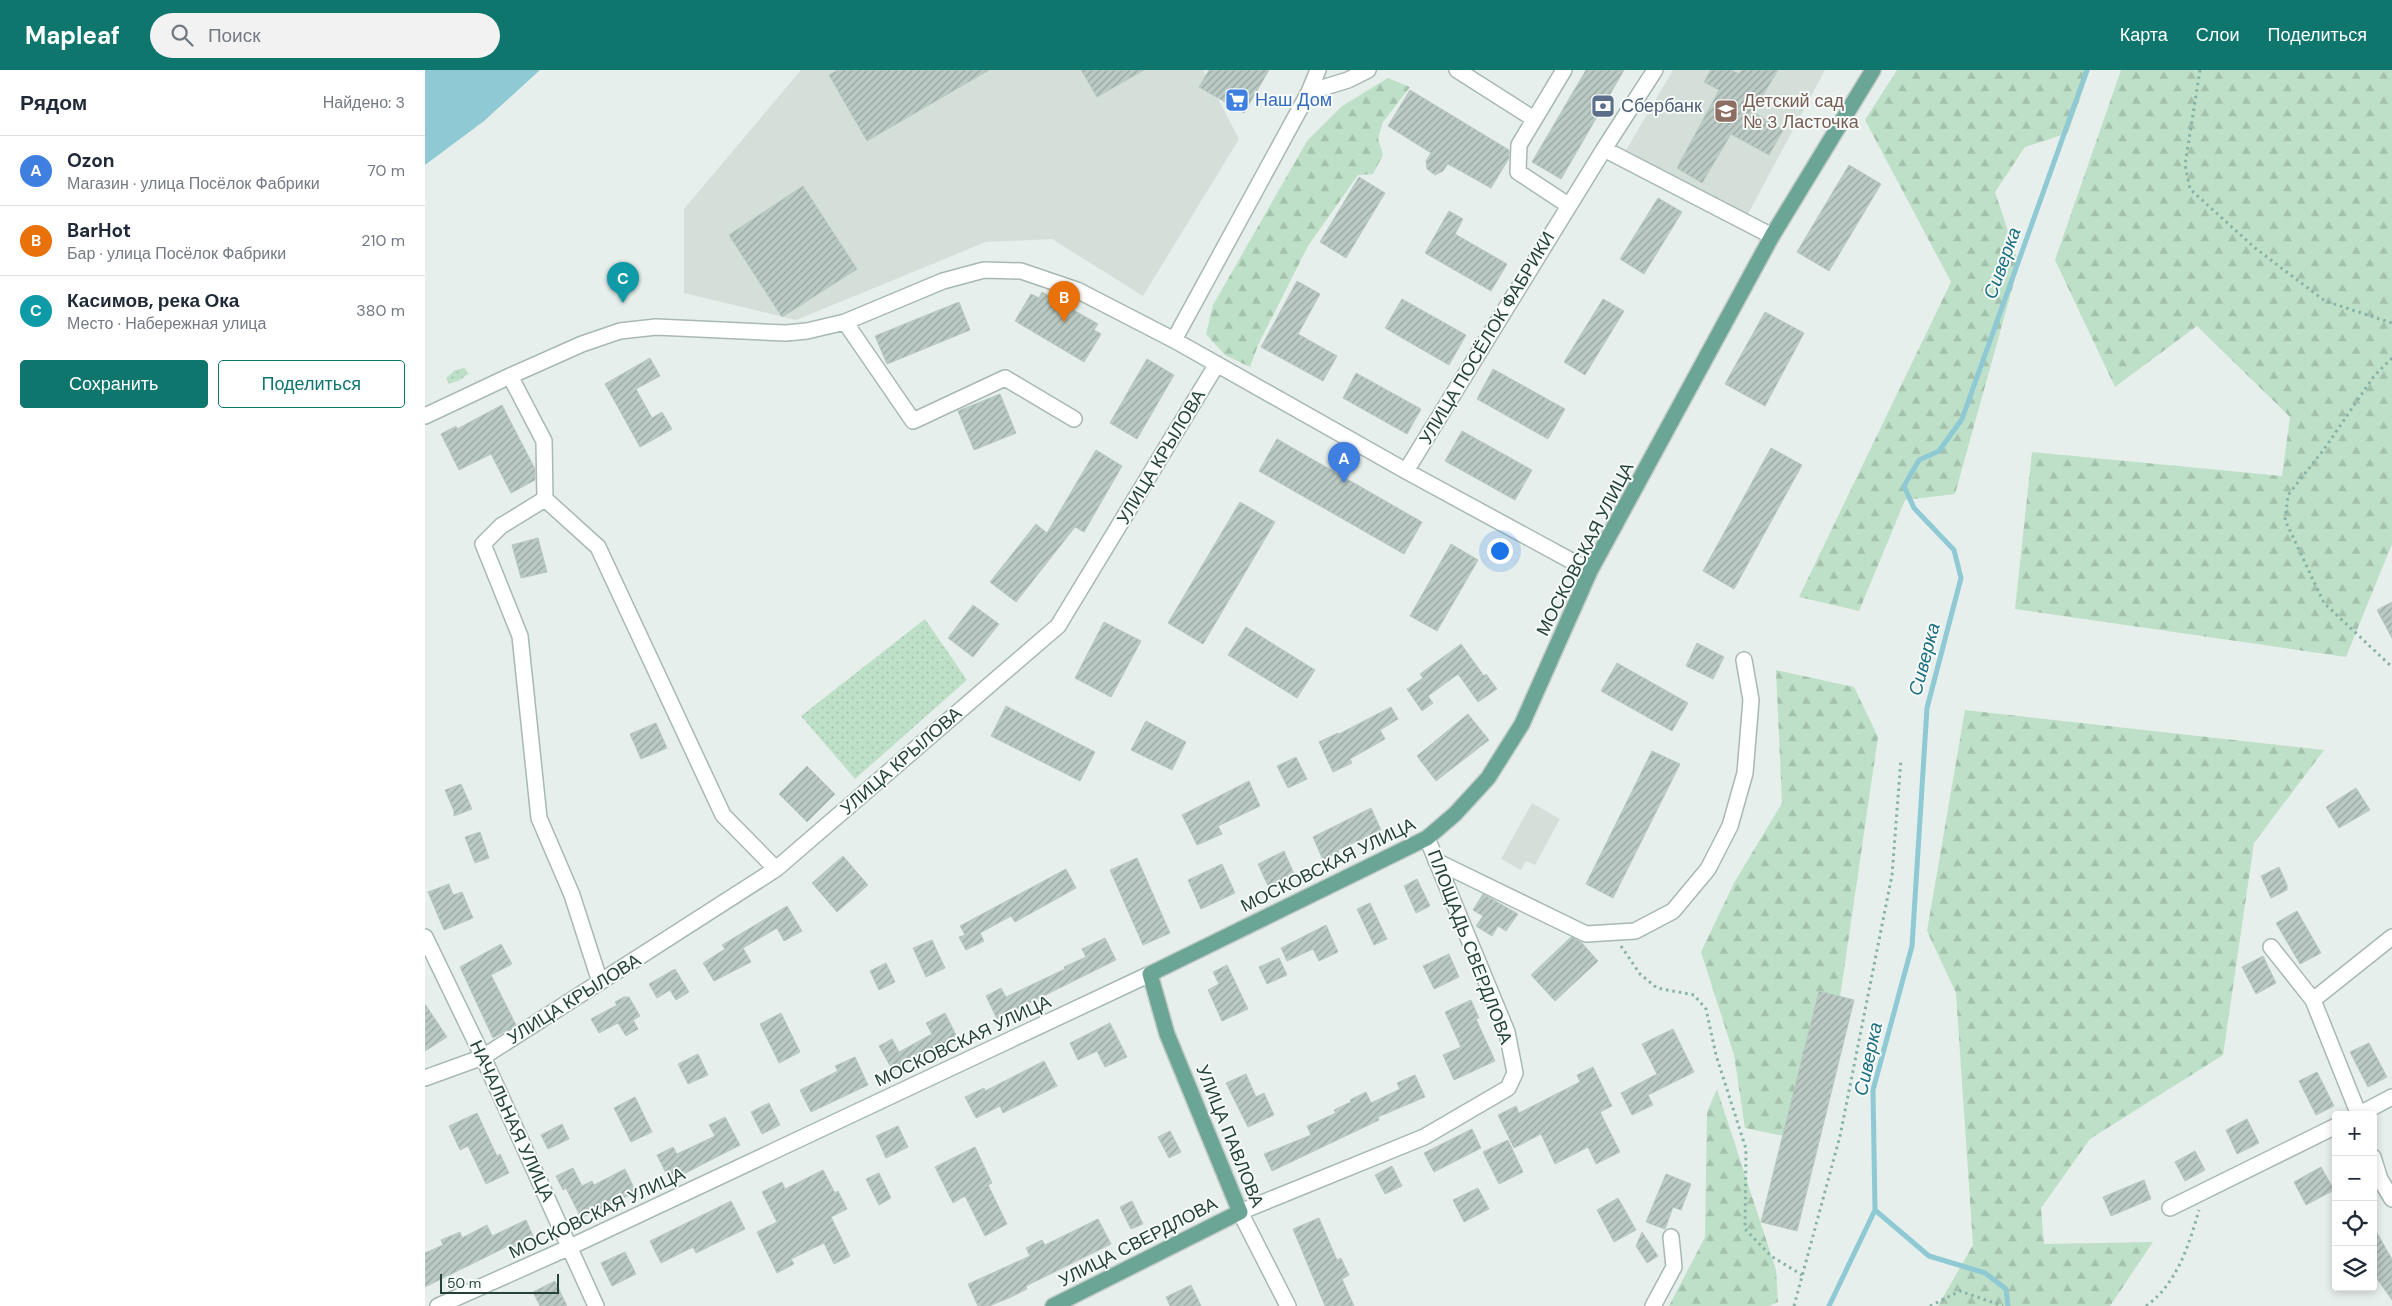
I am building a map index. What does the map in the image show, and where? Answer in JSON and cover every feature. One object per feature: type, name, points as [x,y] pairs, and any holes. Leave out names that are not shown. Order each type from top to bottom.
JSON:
[{"type":"main road","name":"МОСКОВСКАЯ УЛИЦА","points":[[1150,974],[1427,838],[1455,814],[1488,778],[1522,724],[1590,571],[1772,236],[1873,70]]},
{"type":"main road","name":"УЛИЦА ПАВЛОВА","points":[[1150,974],[1167,1034],[1240,1212]]},
{"type":"main road","name":"УЛИЦА СВЕРДЛОВА","points":[[1053,1306],[1240,1212]]},
{"type":"street","points":[[1174,340],[1309,92],[1318,70]]},
{"type":"street","points":[[1309,92],[1348,80],[1368,70]]},
{"type":"street","points":[[1457,70],[1534,119]]},
{"type":"street","points":[[1564,70],[1519,145],[1518,172],[1568,205]]},
{"type":"street","name":"УЛИЦА ПОСЁЛОК ФАБРИКИ","points":[[1406,471],[1568,205],[1655,70]]},
{"type":"street","points":[[1604,149],[1772,236]]},
{"type":"street","points":[[425,416],[581,344],[619,331],[657,327],[786,333],[807,332],[845,322],[943,281],[984,270],[1021,272],[1077,290],[1174,340],[1406,471],[1590,571]]},
{"type":"street","points":[[845,322],[913,421],[1005,378],[1074,419]]},
{"type":"street","name":"УЛИЦА КРЫЛОВА","points":[[425,1078],[483,1057],[777,869],[1058,626],[1217,364]]},
{"type":"street","points":[[510,376],[543,441],[545,499],[599,547],[723,815],[777,869]]},
{"type":"street","points":[[545,499],[501,526],[483,544],[520,636],[539,818],[572,896],[600,982]]},
{"type":"street","points":[[1436,861],[1586,934],[1635,931],[1673,911],[1708,869],[1730,826],[1746,764],[1751,700],[1744,660]]},
{"type":"street","name":"ПЛОЩАДЬ СВЕРДЛОВА","points":[[1240,1212],[1424,1137],[1508,1088],[1515,1073],[1507,1032],[1427,838]]},
{"type":"street","name":"НАЧАЛЬНАЯ УЛИЦА","points":[[425,937],[483,1057],[596,1306]]},
{"type":"street","points":[[2313,1000],[2392,937]]},
{"type":"street","points":[[2271,947],[2313,1000],[2358,1111]]},
{"type":"street","name":"МОСКОВСКАЯ УЛИЦА","points":[[438,1306],[570,1247],[1150,974]]},
{"type":"street","points":[[2365,1111],[2392,1098]]},
{"type":"street","points":[[2170,1208],[2332,1128]]},
{"type":"street","points":[[2377,1169],[2392,1199]]},
{"type":"street","name":"УЛИЦА ПАВЛОВА","points":[[1240,1212],[1288,1306]]},
{"type":"street","points":[[1653,1306],[1674,1267],[1671,1237]]},
{"type":"path","points":[[2199,70],[2185,165],[2190,190],[2255,248],[2325,301],[2392,324]]},
{"type":"path","points":[[2392,358],[2374,376],[2325,448],[2289,495],[2285,520],[2325,603],[2392,667]]},
{"type":"path","points":[[1794,1306],[1840,1136],[1892,875],[1901,759]]},
{"type":"path","points":[[1613,932],[1641,974],[1657,988],[1694,995],[1706,1009],[1716,1055],[1746,1148],[1745,1229],[1771,1256],[1803,1275]]},
{"type":"path","points":[[2146,1306],[2159,1296],[2187,1252],[2205,1190]]},
{"type":"path","points":[[1930,1306],[1960,1292],[2003,1306]]},
{"type":"shaded area","points":[[801,70],[1203,70],[1239,139],[1143,296],[1052,239],[986,242],[796,320],[684,293],[684,209]]},
{"type":"shaded area","name":"Детский сад № 3 Ласточка","points":[[1673,70],[1825,70],[1748,214],[1625,152]]},
{"type":"shaded area","points":[[1532,803],[1560,819],[1535,865],[1526,861],[1521,870],[1501,859]]},
{"type":"green space","points":[[1897,70],[2090,70],[2068,133],[2025,147],[1995,192],[2019,264],[1955,494],[1905,500],[1859,611],[1799,597],[1951,282],[1865,120]]},
{"type":"green space","points":[[2121,70],[2392,70],[2392,544],[2346,657],[2015,609],[2032,452],[2282,476],[2290,417],[2197,326],[2115,387],[2055,260]]},
{"type":"green space","points":[[1388,78],[1410,87],[1383,122],[1378,138],[1383,155],[1373,174],[1358,175],[1308,246],[1258,345],[1250,367],[1225,355],[1206,334],[1213,305],[1307,141],[1342,106]]},
{"type":"green space","points":[[465,368],[468,374],[460,380],[449,384],[446,378],[455,370]]},
{"type":"green space","points":[[925,619],[967,680],[855,779],[801,716]]},
{"type":"green space","points":[[1776,670],[1854,687],[1878,737],[1830,1066],[1789,1137],[1745,1128],[1734,1055],[1701,952],[1734,883],[1782,803]]},
{"type":"green space","points":[[1965,710],[2324,750],[2254,843],[2223,1055],[2090,1139],[2041,1208],[2044,1244],[2153,1242],[2110,1306],[1938,1306],[1973,1245],[1956,993],[1927,931]]},
{"type":"green space","points":[[1717,1089],[1776,1270],[1778,1302],[1769,1306],[1669,1306],[1705,1237],[1707,1112]]},
{"type":"water","points":[[425,70],[540,70],[484,121],[425,165]]},
{"type":"building","points":[[838,70],[989,70],[867,141],[829,75]]},
{"type":"building","points":[[1081,70],[1144,70],[1097,97]]},
{"type":"building","name":"Наш Дом","points":[[1209,70],[1269,70],[1244,113],[1199,87]]},
{"type":"building","points":[[1586,70],[1624,70],[1561,179],[1532,162]]},
{"type":"building","name":"Детский сад № 3 Ласточка","points":[[1711,70],[1731,70],[1739,74],[1742,70],[1778,70],[1753,112],[1783,130],[1769,155],[1731,134],[1702,183],[1677,168],[1719,90],[1704,82]]},
{"type":"building","points":[[1410,90],[1509,150],[1509,158],[1491,188],[1448,164],[1443,171],[1435,175],[1427,169],[1426,161],[1431,153],[1388,126]]},
{"type":"building","points":[[1849,165],[1881,184],[1829,271],[1797,252]]},
{"type":"building","points":[[1359,177],[1385,193],[1346,258],[1320,242]]},
{"type":"building","points":[[803,186],[857,269],[782,317],[729,235]]},
{"type":"building","points":[[1658,198],[1682,212],[1644,274],[1620,259]]},
{"type":"building","points":[[1449,211],[1463,219],[1455,234],[1507,264],[1491,291],[1425,253]]},
{"type":"building","points":[[1297,281],[1320,294],[1298,334],[1337,356],[1323,381],[1261,347]]},
{"type":"building","points":[[1042,292],[1098,324],[1094,330],[1101,334],[1084,362],[1015,321],[1031,294],[1039,298]]},
{"type":"building","points":[[1402,299],[1466,335],[1449,365],[1385,328]]},
{"type":"building","points":[[1603,299],[1624,311],[1585,375],[1564,362]]},
{"type":"building","points":[[959,302],[970,330],[887,364],[875,336]]},
{"type":"building","points":[[1765,312],[1804,333],[1765,406],[1725,384]]},
{"type":"building","points":[[650,358],[660,376],[636,389],[652,418],[662,412],[672,429],[640,447],[605,384]]},
{"type":"building","points":[[1147,359],[1174,375],[1137,439],[1110,423]]},
{"type":"building","points":[[1493,369],[1565,409],[1548,439],[1477,399]]},
{"type":"building","points":[[1356,373],[1421,409],[1407,434],[1343,398]]},
{"type":"building","points":[[1000,394],[1016,433],[974,450],[958,411]]},
{"type":"building","points":[[502,405],[535,469],[535,480],[511,493],[491,454],[459,470],[441,434],[456,426],[457,429]]},
{"type":"building","points":[[1462,431],[1532,470],[1515,500],[1445,461]]},
{"type":"building","points":[[1277,439],[1422,522],[1404,554],[1259,471]]},
{"type":"building","points":[[1771,448],[1802,465],[1734,589],[1703,571]]},
{"type":"building","points":[[1096,450],[1122,466],[1084,532],[1075,527],[1016,602],[990,582],[1036,524],[1047,533]]},
{"type":"building","points":[[1240,502],[1275,522],[1203,644],[1168,623]]},
{"type":"building","points":[[538,538],[547,572],[521,578],[512,545]]},
{"type":"building","points":[[1451,544],[1478,560],[1437,631],[1410,616]]},
{"type":"building","points":[[2392,602],[2392,638],[2377,610]]},
{"type":"building","points":[[973,605],[999,624],[973,657],[948,638]]},
{"type":"building","points":[[1104,622],[1141,641],[1111,697],[1075,678]]},
{"type":"building","points":[[1246,627],[1315,670],[1297,698],[1228,655]]},
{"type":"building","points":[[1697,643],[1724,657],[1713,679],[1686,666]]},
{"type":"building","points":[[1461,644],[1484,676],[1486,674],[1497,689],[1478,702],[1458,674],[1428,696],[1433,703],[1422,711],[1407,689],[1423,678],[1420,674]]},
{"type":"building","points":[[1617,663],[1688,703],[1672,731],[1601,691]]},
{"type":"building","points":[[1006,706],[1095,752],[1080,781],[991,736]]},
{"type":"building","points":[[1391,707],[1398,719],[1380,730],[1385,739],[1350,759],[1352,763],[1333,772],[1319,742],[1339,734]]},
{"type":"building","points":[[1468,714],[1489,740],[1436,781],[1417,756]]},
{"type":"building","points":[[1146,721],[1186,742],[1172,770],[1131,750]]},
{"type":"building","points":[[656,723],[667,748],[641,759],[630,734]]},
{"type":"building","points":[[1652,751],[1680,764],[1613,898],[1586,884]]},
{"type":"building","points":[[1296,757],[1307,779],[1288,788],[1277,766]]},
{"type":"building","points":[[807,766],[835,794],[807,822],[779,794]]},
{"type":"building","points":[[1249,781],[1260,806],[1218,826],[1222,834],[1197,845],[1182,815]]},
{"type":"building","points":[[461,784],[472,809],[454,816],[454,811],[445,790]]},
{"type":"building","points":[[2356,788],[2370,810],[2339,828],[2326,807]]},
{"type":"building","points":[[1371,808],[1381,830],[1338,850],[1339,852],[1323,860],[1313,837]]},
{"type":"building","points":[[480,832],[489,858],[475,863],[465,837]]},
{"type":"building","points":[[1284,851],[1295,876],[1269,888],[1258,864]]},
{"type":"building","points":[[843,856],[868,885],[837,912],[812,883]]},
{"type":"building","points":[[1137,858],[1170,933],[1143,945],[1110,870]]},
{"type":"building","points":[[1222,864],[1235,893],[1201,909],[1188,880]]},
{"type":"building","points":[[2279,867],[2287,885],[2287,890],[2271,898],[2261,876]]},
{"type":"building","points":[[1066,869],[1076,888],[1015,922],[1011,916],[980,933],[984,941],[966,950],[959,937],[965,935],[960,926]]},
{"type":"building","points":[[1417,879],[1430,906],[1416,913],[1404,886]]},
{"type":"building","points":[[449,884],[453,895],[462,892],[473,918],[444,930],[428,892]]},
{"type":"building","points":[[1483,894],[1518,914],[1506,931],[1498,926],[1492,936],[1476,926],[1483,916],[1473,910]]},
{"type":"building","points":[[1370,903],[1387,939],[1374,945],[1357,909]]},
{"type":"building","points":[[787,906],[802,931],[784,941],[777,928],[743,948],[751,962],[714,981],[703,963],[725,949],[722,945]]},
{"type":"building","points":[[2297,911],[2321,953],[2300,964],[2276,923]]},
{"type":"building","points":[[1326,925],[1338,952],[1319,961],[1313,949],[1287,961],[1281,948]]},
{"type":"building","points":[[1571,937],[1581,942],[1598,961],[1555,1001],[1531,975]]},
{"type":"building","points":[[1105,938],[1116,960],[997,1019],[986,996],[1001,988],[1006,997],[1065,969],[1064,967],[1086,957],[1082,949]]},
{"type":"building","points":[[932,940],[945,968],[926,977],[913,948]]},
{"type":"building","points":[[501,944],[512,964],[491,975],[516,1025],[493,1038],[460,967]]},
{"type":"building","points":[[1449,954],[1459,977],[1434,989],[1423,966]]},
{"type":"building","points":[[2263,956],[2276,983],[2256,994],[2242,967]]},
{"type":"building","points":[[1279,958],[1287,975],[1267,984],[1259,967]]},
{"type":"building","points":[[886,963],[895,982],[879,990],[870,971]]},
{"type":"building","points":[[1227,965],[1248,1009],[1222,1021],[1208,990],[1219,984],[1213,972]]},
{"type":"building","points":[[675,969],[689,992],[676,1000],[670,990],[657,998],[649,984]]},
{"type":"building","points":[[1819,991],[1854,1000],[1797,1231],[1761,1222]]},
{"type":"building","points":[[624,997],[629,997],[640,1016],[633,1020],[638,1029],[626,1036],[618,1023],[599,1033],[591,1019],[617,1005],[615,1002]]},
{"type":"building","points":[[1471,1000],[1479,1018],[1476,1019],[1495,1061],[1454,1080],[1443,1055],[1461,1047],[1445,1012]]},
{"type":"building","points":[[425,1004],[447,1037],[425,1051]]},
{"type":"building","points":[[781,1013],[800,1052],[779,1063],[760,1024]]},
{"type":"building","points":[[945,1013],[957,1037],[893,1071],[879,1046],[892,1039],[899,1052],[932,1034],[926,1023]]},
{"type":"building","points":[[1110,1023],[1127,1057],[1105,1067],[1097,1051],[1078,1060],[1070,1043]]},
{"type":"building","points":[[1673,1029],[1694,1072],[1648,1095],[1653,1105],[1632,1115],[1621,1093],[1657,1074],[1642,1044]]},
{"type":"building","points":[[2369,1043],[2387,1077],[2368,1087],[2350,1052]]},
{"type":"building","points":[[698,1054],[708,1075],[688,1084],[678,1064]]},
{"type":"building","points":[[855,1057],[868,1085],[811,1112],[800,1090],[838,1071],[835,1066]]},
{"type":"building","points":[[1044,1061],[1057,1086],[1003,1113],[1000,1106],[976,1118],[965,1097],[984,1088],[985,1091]]},
{"type":"building","points":[[1593,1067],[1612,1106],[1600,1112],[1620,1152],[1596,1164],[1588,1147],[1555,1164],[1541,1134],[1514,1148],[1498,1115],[1516,1106],[1519,1113],[1580,1082],[1577,1075]]},
{"type":"building","points":[[2317,1072],[2334,1106],[2316,1115],[2299,1081]]},
{"type":"building","points":[[1246,1074],[1256,1097],[1264,1093],[1274,1115],[1248,1127],[1226,1083]]},
{"type":"building","points":[[1415,1075],[1425,1097],[1378,1117],[1379,1120],[1272,1171],[1264,1154],[1311,1135],[1307,1126],[1336,1113],[1334,1110],[1351,1102],[1350,1100],[1366,1092],[1371,1103],[1400,1089],[1397,1083]]},
{"type":"building","points":[[635,1097],[652,1132],[631,1142],[614,1108]]},
{"type":"building","points":[[769,1103],[780,1125],[762,1134],[751,1112]]},
{"type":"building","points":[[477,1113],[497,1156],[500,1154],[509,1173],[486,1184],[468,1146],[460,1150],[449,1126]]},
{"type":"building","points":[[725,1117],[740,1145],[670,1181],[657,1155],[673,1147],[677,1154],[715,1136],[709,1125]]},
{"type":"building","points":[[2247,1119],[2259,1143],[2237,1154],[2226,1130]]},
{"type":"building","points":[[562,1124],[569,1139],[548,1149],[541,1135]]},
{"type":"building","points":[[898,1126],[908,1147],[886,1158],[876,1136]]},
{"type":"building","points":[[1472,1129],[1481,1148],[1434,1172],[1424,1153]]},
{"type":"building","points":[[1170,1131],[1181,1152],[1169,1158],[1158,1137]]},
{"type":"building","points":[[1508,1140],[1523,1172],[1499,1184],[1483,1152]]},
{"type":"building","points":[[975,1147],[992,1183],[988,1185],[1007,1224],[985,1236],[965,1196],[953,1203],[935,1167]]},
{"type":"building","points":[[2195,1151],[2205,1170],[2185,1181],[2175,1162]]},
{"type":"building","points":[[1392,1166],[1402,1186],[1385,1194],[1375,1175]]},
{"type":"building","points":[[2321,1167],[2332,1186],[2332,1191],[2306,1205],[2294,1182]]},
{"type":"building","points":[[573,1168],[582,1186],[592,1181],[594,1185],[625,1169],[636,1192],[581,1218],[566,1188],[563,1190],[556,1176]]},
{"type":"building","points":[[823,1170],[835,1193],[838,1191],[847,1209],[831,1217],[850,1256],[834,1264],[824,1243],[791,1259],[794,1264],[777,1273],[757,1232],[777,1222],[762,1192],[782,1182],[785,1189]]},
{"type":"building","points":[[879,1173],[891,1198],[879,1205],[866,1179]]},
{"type":"building","points":[[1666,1174],[1691,1184],[1681,1210],[1673,1207],[1665,1229],[1646,1222]]},
{"type":"building","points":[[2144,1180],[2151,1199],[2111,1216],[2103,1197]]},
{"type":"building","points":[[1478,1188],[1489,1209],[1464,1222],[1453,1200]]},
{"type":"building","points":[[1618,1198],[1636,1230],[1614,1242],[1597,1210]]},
{"type":"building","points":[[731,1201],[745,1229],[696,1253],[693,1247],[661,1263],[650,1241]]},
{"type":"building","points":[[1132,1201],[1143,1224],[1131,1229],[1120,1207]]},
{"type":"building","points":[[1319,1218],[1337,1260],[1341,1258],[1349,1275],[1342,1279],[1354,1306],[1325,1306],[1293,1229]]},
{"type":"building","points":[[1098,1219],[1111,1244],[1026,1286],[1027,1289],[1009,1298],[989,1306],[978,1306],[968,1284],[1030,1256],[1026,1248],[1042,1240],[1045,1245]]},
{"type":"building","points":[[526,1220],[534,1238],[510,1249],[508,1246],[425,1287],[425,1253],[443,1245],[441,1240],[460,1232],[462,1238],[487,1225],[492,1236]]},
{"type":"building","points":[[1642,1232],[1658,1256],[1647,1263],[1636,1246]]},
{"type":"building","points":[[2377,1233],[2392,1259],[2392,1300],[2377,1279]]},
{"type":"building","points":[[625,1252],[636,1274],[612,1286],[601,1263]]},
{"type":"building","points":[[555,1281],[567,1306],[540,1306],[533,1292]]},
{"type":"building","points":[[1191,1285],[1201,1306],[1170,1306],[1166,1297]]},
{"type":"waterway","name":"Сиверка","points":[[1829,1306],[1875,1210],[1873,1090],[1912,946],[1927,708],[1961,578],[1954,550],[1914,508],[1904,486],[1919,460],[1939,451],[1962,419],[2087,70]]},
{"type":"waterway","points":[[1875,1210],[1929,1256],[1985,1273],[2006,1289],[2008,1306]]},
{"type":"place","name":"Наш Дом","points":[[1237,100]]},
{"type":"place","name":"Сбербанк","points":[[1603,106]]},
{"type":"place","name":"Детский сад № 3 Ласточка","points":[[1726,111]]},
{"type":"place","name":"Касимов, река Ока","points":[[623,303]]},
{"type":"place","name":"BarHot","points":[[1064,322]]},
{"type":"place","name":"Ozon","points":[[1344,483]]}]
